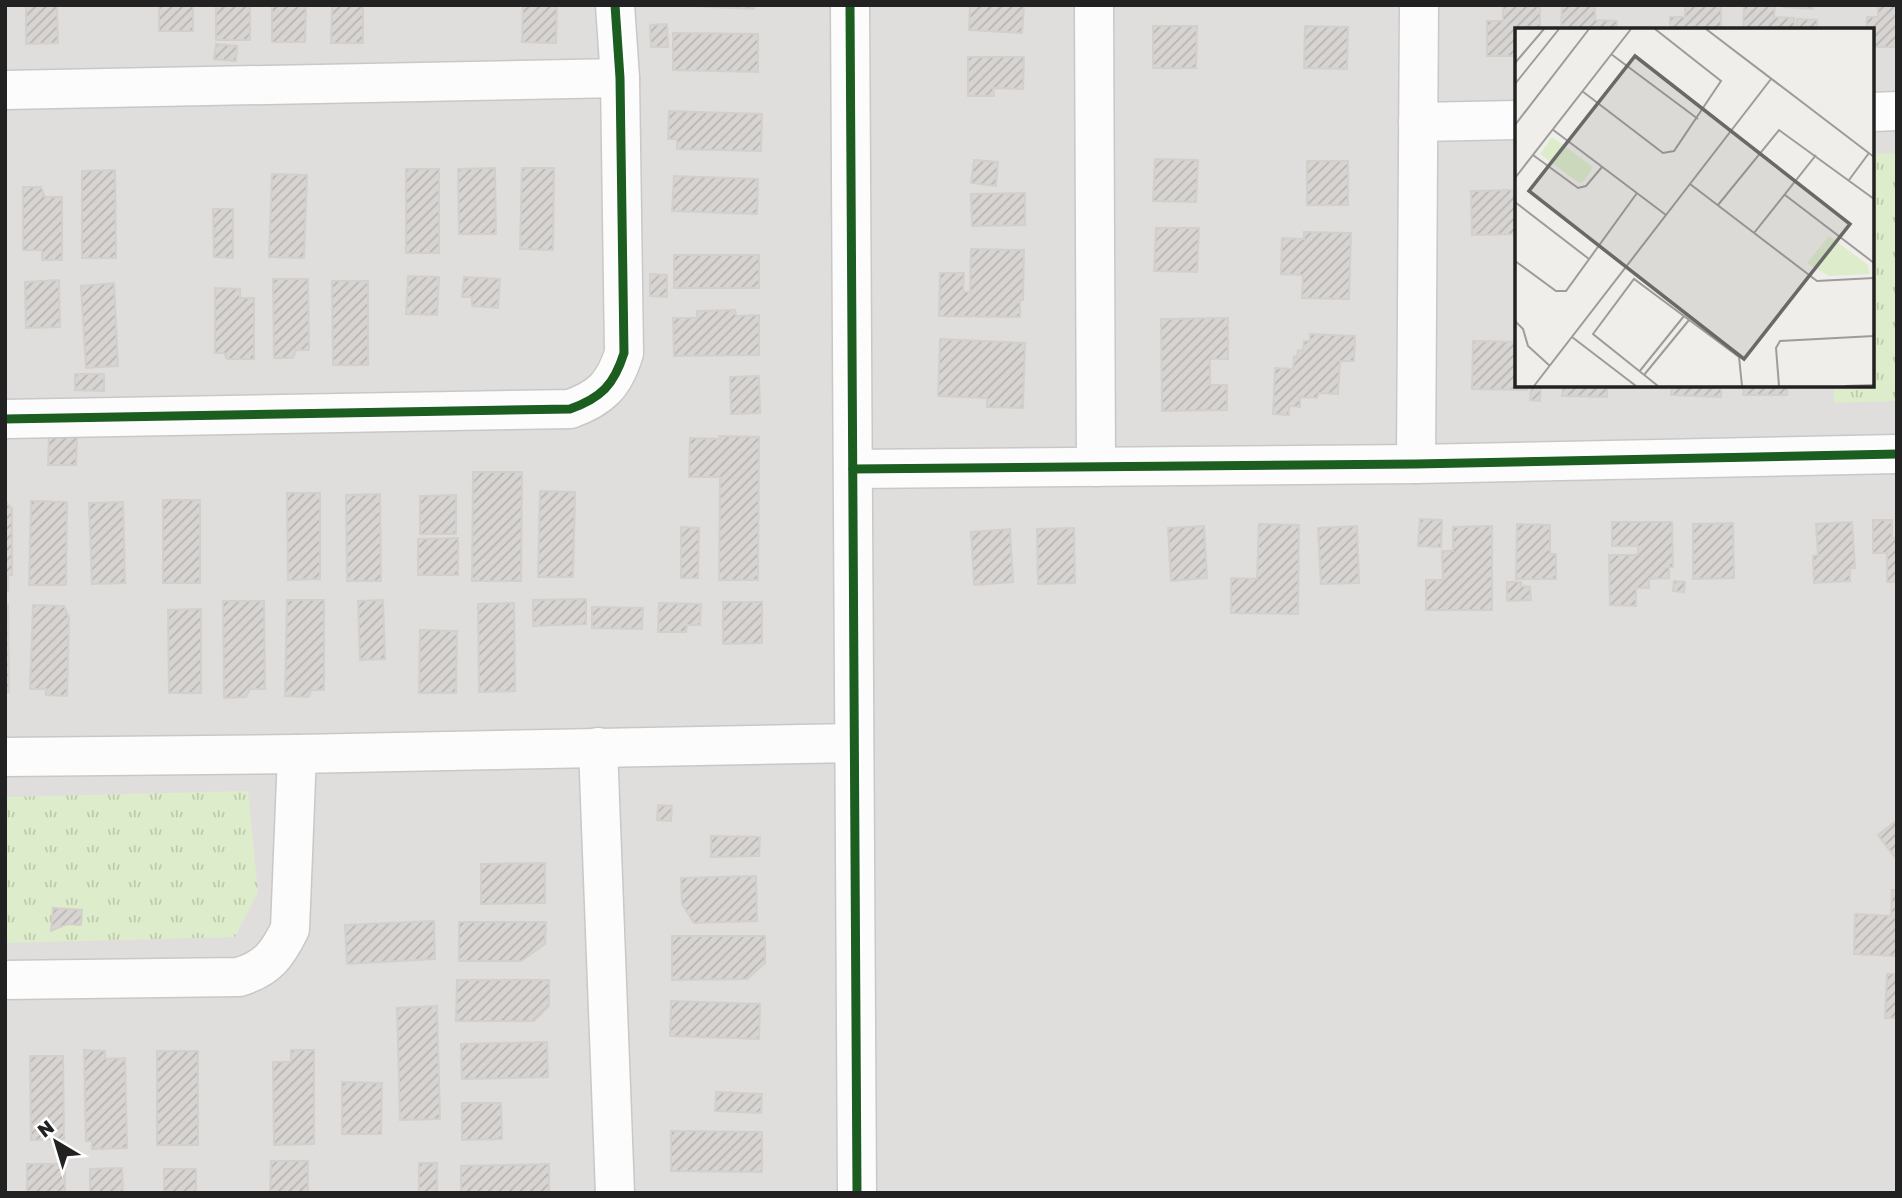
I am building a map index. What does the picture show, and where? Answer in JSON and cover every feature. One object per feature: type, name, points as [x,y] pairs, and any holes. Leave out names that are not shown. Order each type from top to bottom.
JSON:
[{"type":"street","points":[[5,419],[570,409],[590,402],[618,373],[624,354],[620,78],[615,5]]},
{"type":"street","points":[[850,5],[857,1193]]},
{"type":"street","points":[[1094,5],[1096,467]]},
{"type":"street","points":[[1416,464],[1419,5]]},
{"type":"street","points":[[5,90],[620,78]]},
{"type":"street","points":[[1874,112],[1897,111]]},
{"type":"street","points":[[1418,122],[1515,120]]},
{"type":"street","points":[[853,469],[1416,464],[1897,454]]},
{"type":"street","points":[[5,757],[854,743]]},
{"type":"street","points":[[598,747],[615,1193]]},
{"type":"street","points":[[5,980],[239,977],[254,973],[269,963],[281,948],[290,929],[297,754]]},
{"type":"shaded area","points":[[5,5],[1897,5],[1897,1193],[5,1193]]},
{"type":"green space","points":[[1897,153],[1897,401],[1834,403],[1834,387],[1874,387],[1874,154]]},
{"type":"green space","points":[[248,791],[258,892],[235,937],[5,943],[5,797]]},
{"type":"building","points":[[26,5],[57,5],[58,43],[26,44]]},
{"type":"building","points":[[159,5],[193,5],[193,31],[159,31]]},
{"type":"building","points":[[216,5],[250,5],[250,40],[216,40]]},
{"type":"building","points":[[272,5],[306,5],[305,42],[272,42]]},
{"type":"building","points":[[332,5],[363,5],[363,43],[331,43]]},
{"type":"building","points":[[523,5],[557,5],[556,43],[522,42]]},
{"type":"building","points":[[669,5],[754,5],[754,9]]},
{"type":"building","points":[[970,5],[1024,5],[1022,33],[969,30]]},
{"type":"building","points":[[1503,5],[1540,5],[1540,28],[1515,28],[1515,56],[1487,56],[1487,21],[1503,21]]},
{"type":"building","points":[[1562,5],[1595,5],[1595,20],[1617,21],[1616,28],[1561,28]]},
{"type":"building","points":[[1685,5],[1721,5],[1721,28],[1670,28],[1670,17],[1685,17]]},
{"type":"building","points":[[1744,5],[1775,5],[1774,17],[1794,18],[1794,28],[1743,28]]},
{"type":"building","points":[[1813,5],[1813,9],[1784,7]]},
{"type":"building","points":[[1878,5],[1897,5],[1897,47],[1874,47],[1874,28],[1866,28],[1867,17],[1878,17]]},
{"type":"building","points":[[1797,19],[1817,20],[1817,28],[1796,28]]},
{"type":"building","points":[[667,24],[668,47],[651,47],[650,25]]},
{"type":"building","points":[[1153,26],[1197,26],[1196,68],[1153,68]]},
{"type":"building","points":[[1305,26],[1348,27],[1347,69],[1304,68]]},
{"type":"building","points":[[673,33],[758,34],[758,72],[673,70]]},
{"type":"building","points":[[216,44],[237,46],[236,61],[214,59]]},
{"type":"building","points":[[968,57],[1024,57],[1023,89],[993,88],[994,96],[968,96]]},
{"type":"building","points":[[669,111],[762,114],[761,151],[677,149],[677,139],[668,139]]},
{"type":"building","points":[[1155,159],[1198,160],[1196,202],[1153,201]]},
{"type":"building","points":[[974,160],[998,162],[996,186],[971,183]]},
{"type":"building","points":[[1307,161],[1348,161],[1348,205],[1307,205]]},
{"type":"building","points":[[495,168],[496,234],[459,234],[458,169]]},
{"type":"building","points":[[522,168],[554,168],[553,250],[520,249]]},
{"type":"building","points":[[406,169],[439,169],[439,253],[406,253]]},
{"type":"building","points":[[115,170],[116,258],[82,258],[82,171]]},
{"type":"building","points":[[272,174],[307,175],[304,258],[269,257]]},
{"type":"building","points":[[674,176],[758,179],[757,214],[672,211]]},
{"type":"building","points":[[23,187],[41,187],[45,197],[62,197],[62,260],[42,260],[42,250],[23,250]]},
{"type":"building","points":[[1515,190],[1515,234],[1472,235],[1471,191]]},
{"type":"building","points":[[1025,193],[1025,225],[972,226],[971,194]]},
{"type":"building","points":[[213,209],[233,209],[233,258],[214,257]]},
{"type":"building","points":[[1156,228],[1199,228],[1197,272],[1154,271]]},
{"type":"building","points":[[1304,232],[1351,233],[1349,299],[1302,298],[1303,275],[1281,274],[1282,238],[1304,239]]},
{"type":"building","points":[[971,249],[1024,250],[1020,317],[939,316],[940,273],[964,273],[963,292],[970,292]]},
{"type":"building","points":[[674,255],[759,255],[759,288],[674,288]]},
{"type":"building","points":[[650,274],[667,275],[667,297],[650,296]]},
{"type":"building","points":[[408,276],[439,277],[437,315],[406,314]]},
{"type":"building","points":[[464,277],[500,279],[498,308],[472,306],[472,297],[462,297]]},
{"type":"building","points":[[273,279],[308,279],[309,350],[296,350],[293,358],[274,358]]},
{"type":"building","points":[[59,280],[60,327],[26,328],[25,282]]},
{"type":"building","points":[[332,281],[368,281],[368,365],[333,365]]},
{"type":"building","points":[[114,283],[118,366],[86,368],[81,286]]},
{"type":"building","points":[[215,288],[240,289],[240,298],[254,298],[254,359],[227,359],[224,353],[215,353]]},
{"type":"building","points":[[735,310],[736,316],[759,315],[759,355],[674,356],[673,318],[697,318],[697,311]]},
{"type":"building","points":[[1228,318],[1228,359],[1210,359],[1210,385],[1227,385],[1227,410],[1162,411],[1161,319]]},
{"type":"building","points":[[1310,334],[1355,336],[1354,361],[1340,361],[1338,394],[1319,393],[1317,398],[1300,397],[1300,407],[1289,406],[1289,415],[1273,414],[1275,368],[1293,369],[1294,356],[1297,357],[1298,350],[1303,351],[1304,341],[1310,341]]},
{"type":"building","points":[[940,339],[1025,343],[1023,408],[987,407],[987,398],[938,396]]},
{"type":"building","points":[[1473,341],[1515,342],[1515,387],[1527,387],[1527,390],[1472,389]]},
{"type":"building","points":[[75,374],[104,374],[104,391],[75,390]]},
{"type":"building","points":[[759,376],[760,413],[731,414],[730,377]]},
{"type":"building","points":[[1531,387],[1541,387],[1540,401],[1530,400]]},
{"type":"building","points":[[1563,387],[1607,387],[1607,397],[1562,396]]},
{"type":"building","points":[[1672,387],[1721,387],[1721,397],[1671,395]]},
{"type":"building","points":[[1744,387],[1787,387],[1787,395],[1743,395]]},
{"type":"building","points":[[49,435],[77,436],[76,465],[48,465]]},
{"type":"building","points":[[719,436],[759,437],[758,580],[719,580],[720,477],[689,477],[690,438],[720,439]]},
{"type":"building","points":[[473,472],[522,472],[521,581],[472,581]]},
{"type":"building","points":[[540,491],[575,492],[573,577],[538,577]]},
{"type":"building","points":[[287,493],[320,493],[320,579],[288,580]]},
{"type":"building","points":[[380,494],[381,581],[347,581],[346,495]]},
{"type":"building","points":[[456,495],[456,534],[420,534],[420,496]]},
{"type":"building","points":[[163,500],[200,500],[200,583],[163,583]]},
{"type":"building","points":[[5,501],[12,509],[12,575],[8,575],[8,591],[5,591]]},
{"type":"building","points":[[31,501],[67,502],[66,585],[29,585]]},
{"type":"building","points":[[123,502],[125,583],[92,584],[89,503]]},
{"type":"building","points":[[1420,519],[1442,520],[1441,547],[1418,546]]},
{"type":"building","points":[[1873,520],[1892,520],[1892,538],[1897,538],[1897,582],[1887,582],[1887,553],[1873,553]]},
{"type":"building","points":[[1612,522],[1672,522],[1673,567],[1669,567],[1669,578],[1649,579],[1649,588],[1636,588],[1636,606],[1610,605],[1609,555],[1638,555],[1638,546],[1612,546]]},
{"type":"building","points":[[1852,522],[1855,568],[1850,568],[1850,581],[1814,583],[1813,556],[1818,555],[1816,524]]},
{"type":"building","points":[[1733,523],[1734,578],[1693,579],[1693,524]]},
{"type":"building","points":[[1259,524],[1299,525],[1298,614],[1231,613],[1231,578],[1257,579]]},
{"type":"building","points":[[1517,524],[1550,525],[1550,554],[1556,554],[1556,579],[1516,579]]},
{"type":"building","points":[[1204,526],[1207,578],[1171,581],[1168,528]]},
{"type":"building","points":[[1357,526],[1359,583],[1321,584],[1318,528]]},
{"type":"building","points":[[1492,526],[1492,610],[1426,610],[1426,580],[1443,580],[1442,551],[1453,551],[1453,527]]},
{"type":"building","points":[[681,527],[699,528],[698,578],[681,578]]},
{"type":"building","points":[[1074,528],[1075,583],[1038,584],[1037,529]]},
{"type":"building","points":[[1010,529],[1013,582],[974,585],[971,532]]},
{"type":"building","points":[[458,538],[458,575],[418,575],[418,539]]},
{"type":"building","points":[[1674,581],[1685,582],[1684,592],[1673,591]]},
{"type":"building","points":[[1507,582],[1521,582],[1521,586],[1530,587],[1531,600],[1507,601]]},
{"type":"building","points":[[586,599],[586,624],[533,626],[533,600]]},
{"type":"building","points":[[287,600],[324,600],[324,690],[311,690],[309,697],[285,696]]},
{"type":"building","points":[[383,600],[385,659],[360,660],[358,601]]},
{"type":"building","points":[[223,601],[264,601],[265,689],[250,689],[246,697],[224,698]]},
{"type":"building","points":[[723,602],[762,602],[762,643],[723,644]]},
{"type":"building","points":[[514,603],[515,691],[479,692],[478,604]]},
{"type":"building","points":[[659,603],[701,604],[700,625],[687,625],[686,632],[658,632]]},
{"type":"building","points":[[5,605],[8,605],[9,692],[5,692]]},
{"type":"building","points":[[33,605],[64,606],[69,618],[67,696],[46,695],[46,689],[30,689]]},
{"type":"building","points":[[592,607],[643,608],[642,629],[592,628]]},
{"type":"building","points":[[201,609],[201,693],[169,693],[168,610]]},
{"type":"building","points":[[420,630],[457,631],[456,693],[419,693]]},
{"type":"building","points":[[658,805],[672,806],[671,821],[657,820]]},
{"type":"building","points":[[1897,820],[1897,860],[1878,835]]},
{"type":"building","points":[[711,836],[760,837],[759,856],[711,857]]},
{"type":"building","points":[[545,863],[545,903],[481,904],[481,864]]},
{"type":"building","points":[[756,876],[757,921],[694,923],[682,904],[681,878]]},
{"type":"building","points":[[1892,890],[1897,890],[1897,956],[1854,954],[1855,914],[1891,916]]},
{"type":"building","points":[[53,908],[82,910],[81,925],[67,924],[51,931]]},
{"type":"building","points":[[434,921],[435,959],[347,964],[345,925]]},
{"type":"building","points":[[459,922],[546,922],[545,944],[521,961],[459,961]]},
{"type":"building","points":[[672,936],[765,936],[765,963],[747,979],[672,980]]},
{"type":"building","points":[[1887,974],[1897,974],[1897,1018],[1885,1018]]},
{"type":"building","points":[[457,980],[549,980],[549,1006],[534,1021],[456,1021]]},
{"type":"building","points":[[671,1001],[760,1004],[759,1039],[670,1036]]},
{"type":"building","points":[[437,1006],[440,1119],[400,1120],[397,1008]]},
{"type":"building","points":[[547,1042],[548,1077],[462,1079],[461,1044]]},
{"type":"building","points":[[84,1050],[105,1051],[105,1059],[125,1058],[127,1148],[92,1149],[92,1141],[86,1141]]},
{"type":"building","points":[[291,1050],[314,1050],[314,1144],[274,1145],[273,1062],[291,1062]]},
{"type":"building","points":[[157,1051],[198,1051],[198,1145],[157,1145]]},
{"type":"building","points":[[30,1056],[63,1056],[64,1139],[31,1140]]},
{"type":"building","points":[[342,1082],[382,1083],[381,1134],[342,1134]]},
{"type":"building","points":[[716,1092],[762,1094],[761,1113],[715,1111]]},
{"type":"building","points":[[462,1103],[501,1103],[502,1139],[462,1140]]},
{"type":"building","points":[[671,1131],[762,1132],[762,1172],[671,1171]]},
{"type":"building","points":[[271,1161],[308,1161],[308,1193],[270,1193]]},
{"type":"building","points":[[419,1163],[437,1163],[437,1193],[419,1193]]},
{"type":"building","points":[[27,1164],[65,1164],[65,1193],[27,1193]]},
{"type":"building","points":[[549,1164],[549,1193],[461,1193],[461,1166]]},
{"type":"building","points":[[122,1168],[123,1193],[90,1193],[90,1169]]},
{"type":"building","points":[[164,1169],[196,1169],[196,1193],[164,1193]]},
{"type":"cycle path","points":[[5,419],[570,409],[598,395],[616,374],[624,353],[620,78],[615,5]]},
{"type":"cycle path","points":[[850,5],[857,1193]]},
{"type":"cycle path","points":[[853,469],[1416,464],[1897,454]]}]
